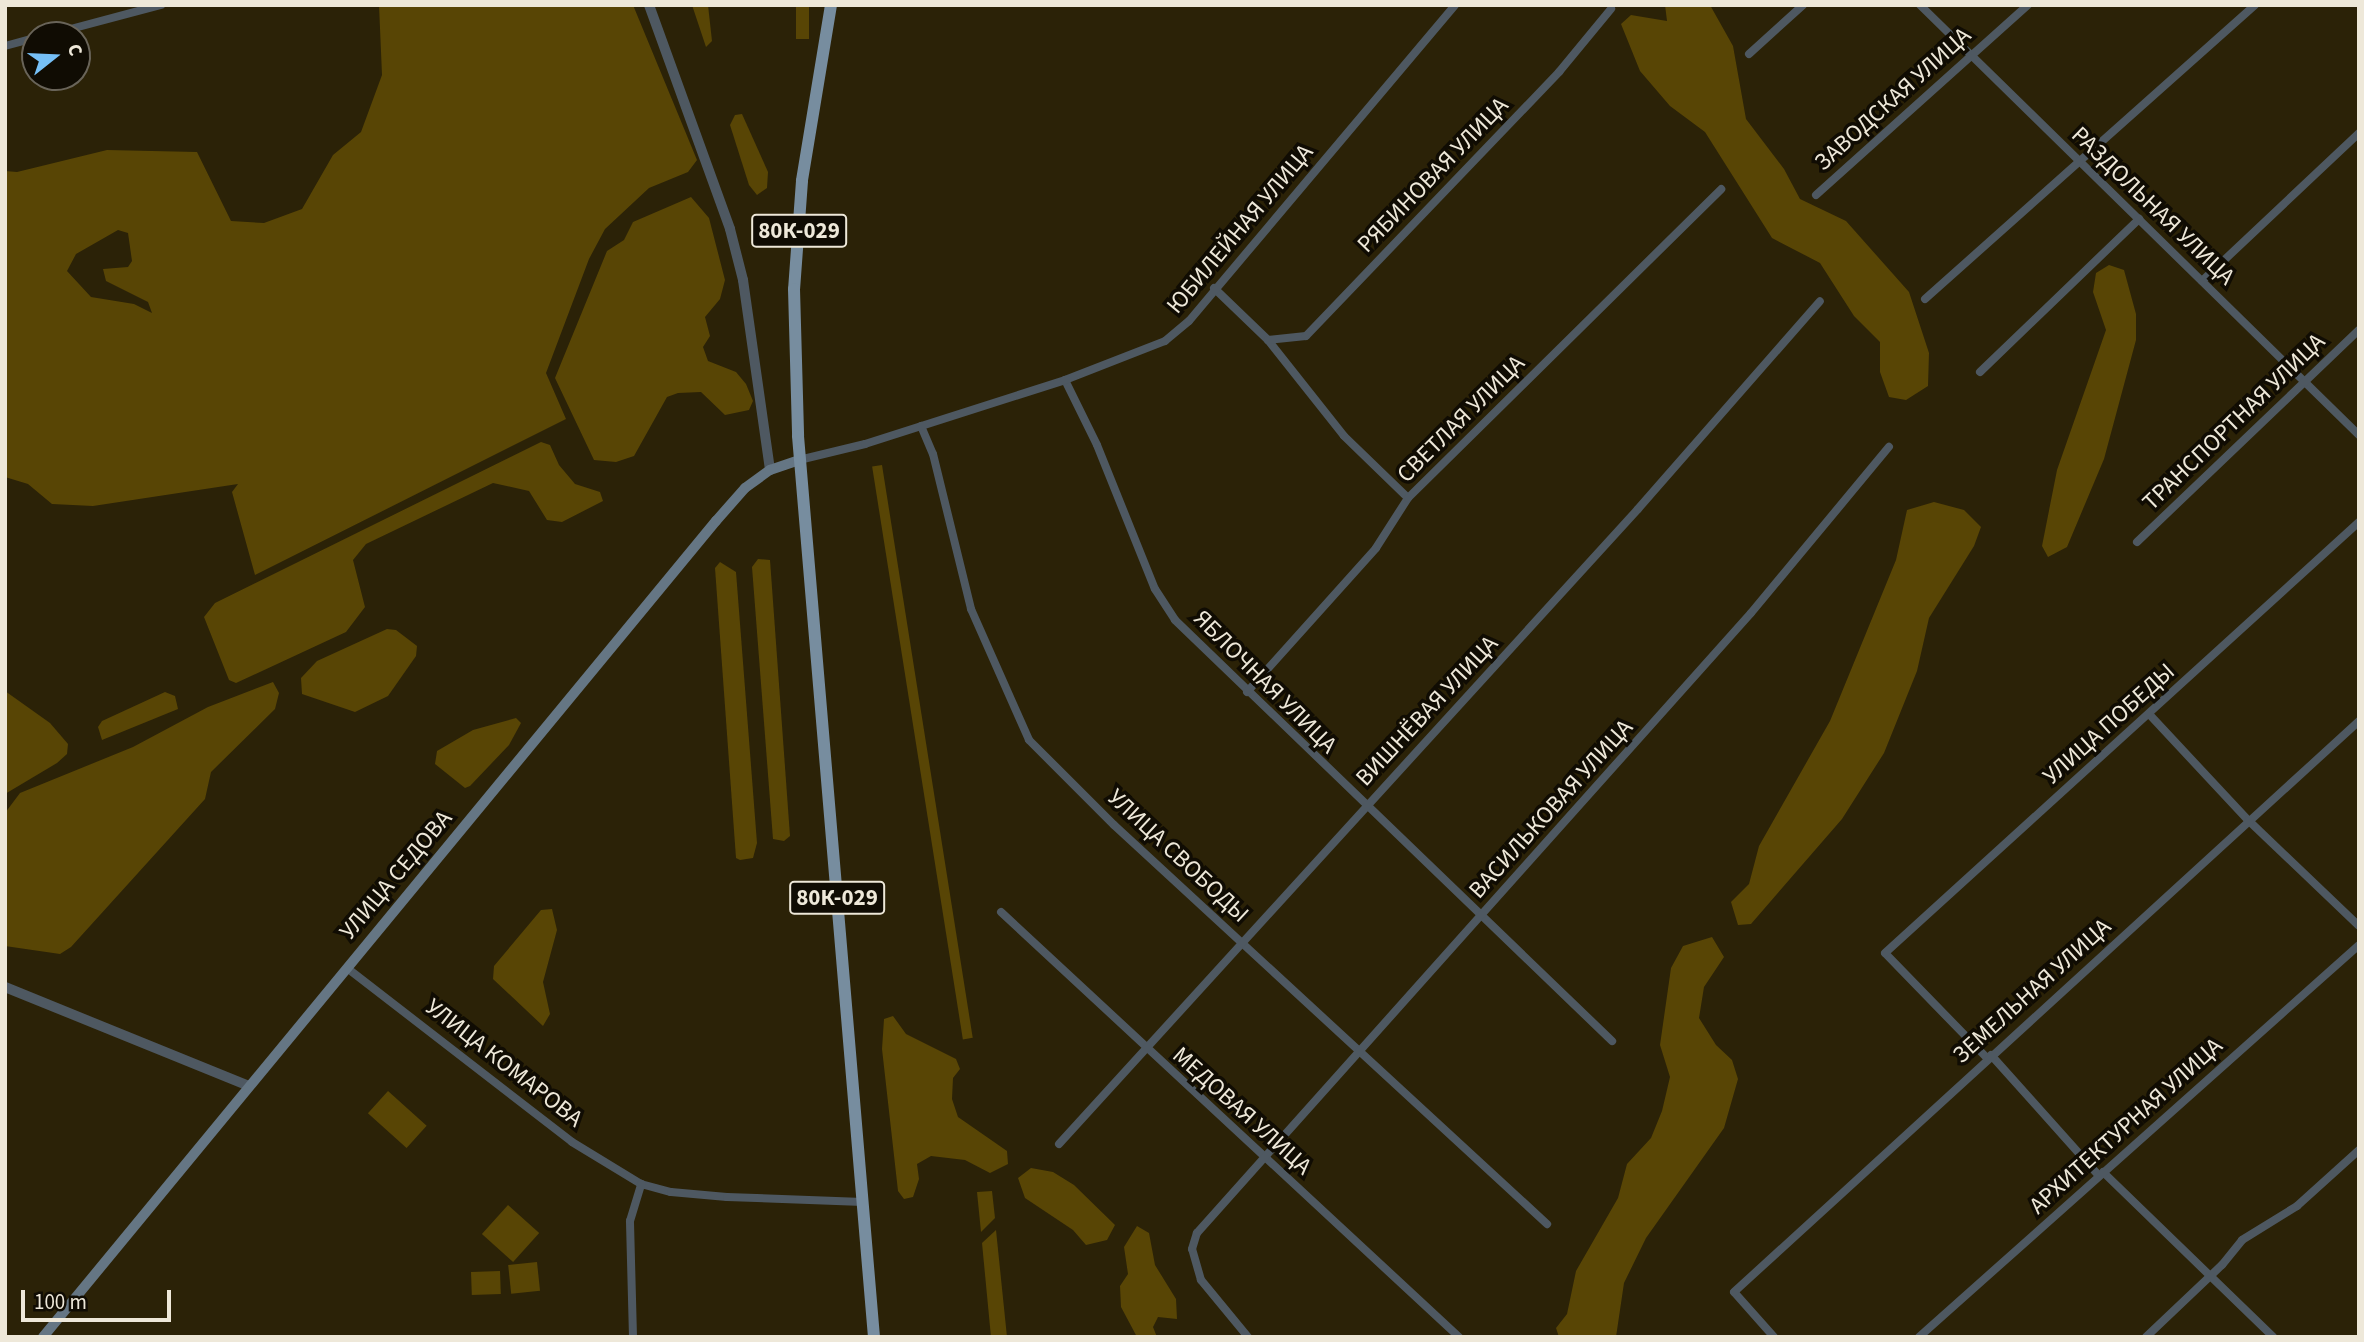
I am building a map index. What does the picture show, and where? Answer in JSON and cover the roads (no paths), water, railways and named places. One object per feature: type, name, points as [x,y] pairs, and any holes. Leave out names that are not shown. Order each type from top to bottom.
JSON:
[{"type":"main road","name":"80К-029","points":[[831,5],[802,181],[794,289],[799,460],[874,1337]]},
{"type":"main road","name":"УЛИЦА СЕДОВА","points":[[43,1337],[716,521],[745,488],[770,470],[799,460]]},
{"type":"street","points":[[91,24],[161,5]]},
{"type":"street","points":[[649,5],[733,242],[770,470]]},
{"type":"street","name":"ЮБИЛЕЙНАЯ УЛИЦА","points":[[799,460],[921,426],[1065,380],[1165,341],[1214,288],[1455,5]]},
{"type":"street","points":[[1749,54],[1803,5]]},
{"type":"street","name":"РАЗДОЛЬНАЯ УЛИЦА","points":[[1920,5],[2359,435]]},
{"type":"street","name":"ЗАВОДСКАЯ УЛИЦА","points":[[1816,195],[1970,54],[2028,5]]},
{"type":"street","points":[[1925,299],[2255,5]]},
{"type":"street","name":"РЯБИНОВАЯ УЛИЦА","points":[[1268,340],[1306,336],[1559,72],[1611,9]]},
{"type":"street","points":[[2202,281],[2359,133]]},
{"type":"street","name":"СВЕТЛАЯ УЛИЦА","points":[[1247,692],[1376,548],[1408,498],[1721,189]]},
{"type":"street","points":[[1980,372],[2139,219]]},
{"type":"street","points":[[1214,288],[1268,340],[1344,436],[1408,498]]},
{"type":"street","name":"ВИШНЁВАЯ УЛИЦА","points":[[1059,1144],[1620,529],[1820,301]]},
{"type":"street","name":"ТРАНСПОРТНАЯ УЛИЦА","points":[[2137,542],[2359,330]]},
{"type":"street","name":"ЯБЛОЧНАЯ УЛИЦА","points":[[1065,380],[1097,445],[1155,589],[1175,620],[1364,807],[1612,1041]]},
{"type":"street","name":"УЛИЦА СВОБОДЫ","points":[[921,426],[933,454],[971,609],[1029,740],[1114,825],[1547,1224]]},
{"type":"street","name":"ВАСИЛЬКОВАЯ УЛИЦА","points":[[1248,1337],[1201,1280],[1192,1249],[1197,1233],[1263,1155],[1751,613],[1889,447]]},
{"type":"street","name":"УЛИЦА ПОБЕДЫ","points":[[1989,1056],[1885,953],[2359,522]]},
{"type":"street","points":[[2149,714],[2248,820],[2359,926]]},
{"type":"street","name":"ЗЕМЕЛЬНАЯ УЛИЦА","points":[[1774,1337],[1734,1292],[1989,1056],[2359,721]]},
{"type":"street","name":"МЕДОВАЯ УЛИЦА","points":[[1001,912],[1459,1337]]},
{"type":"street","name":"АРХИТЕКТУРНАЯ УЛИЦА","points":[[1919,1337],[2359,945]]},
{"type":"street","name":"УЛИЦА КОМАРОВА","points":[[346,968],[572,1142],[641,1184],[716,1196],[863,1202]]},
{"type":"street","points":[[5,987],[249,1086]]},
{"type":"street","points":[[1989,1056],[2101,1174],[2273,1337]]},
{"type":"street","points":[[2146,1337],[2209,1277],[2242,1240],[2297,1206],[2359,1150]]},
{"type":"street","points":[[633,1337],[630,1221],[641,1184]]}]
